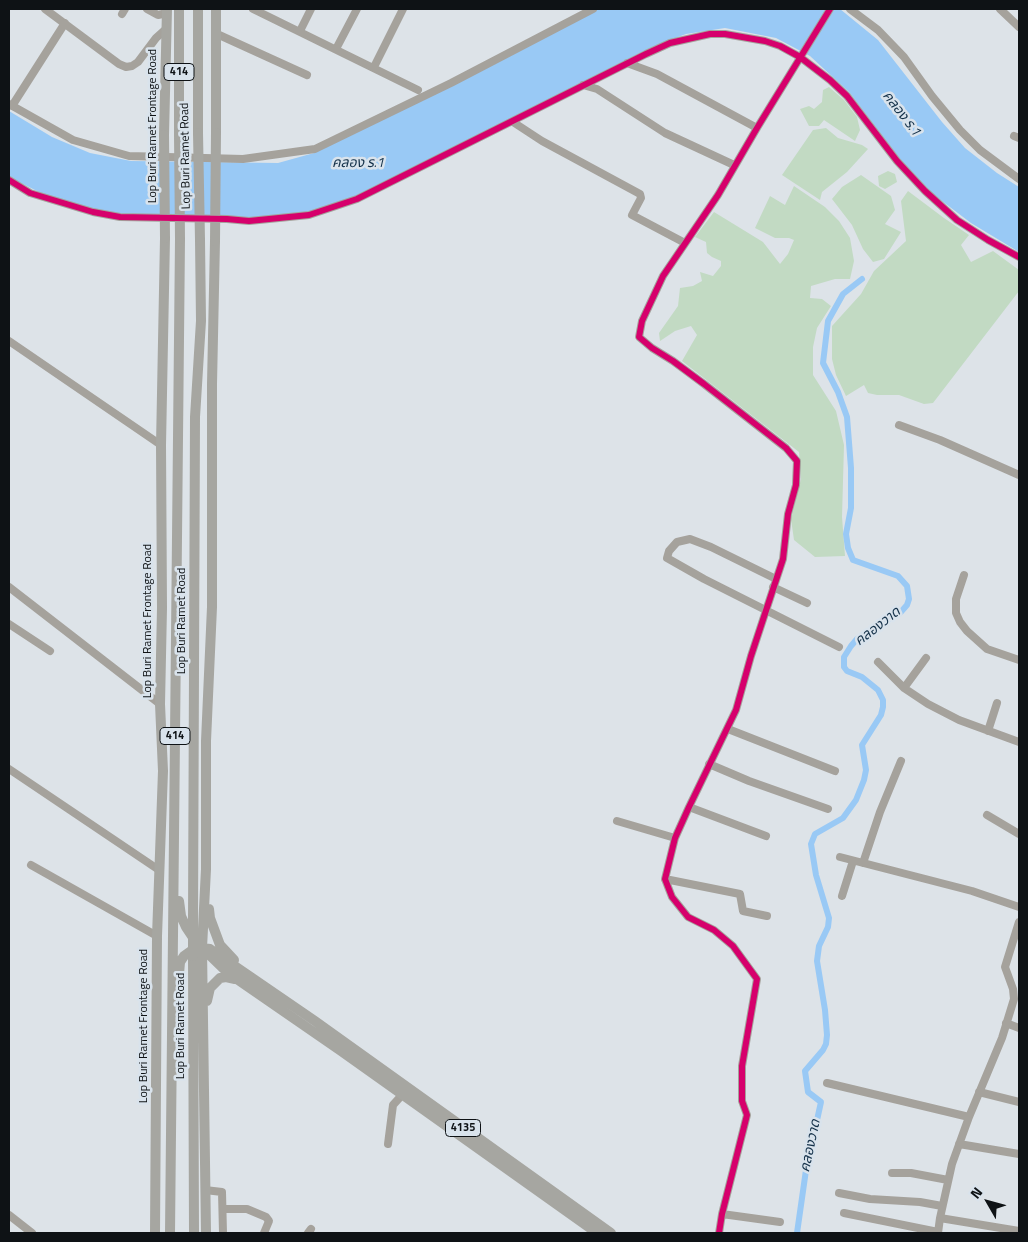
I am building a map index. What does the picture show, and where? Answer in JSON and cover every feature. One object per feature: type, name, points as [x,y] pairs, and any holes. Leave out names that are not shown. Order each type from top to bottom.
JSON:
[{"type":"main road","name":"Lop Buri Ramet Road","points":[[170,1233],[180,239],[179,9]]},
{"type":"main road","name":"Lop Buri Ramet Road","points":[[195,1233],[193,920],[195,417],[201,321],[198,9]]},
{"type":"main road","name":"414","points":[[206,1233],[202,948],[206,868],[206,741],[212,607],[211,444],[215,241],[216,9]]},
{"type":"main road","name":"Lop Buri Ramet Frontage Road","points":[[155,1233],[157,936],[163,770],[160,704],[162,608],[161,444],[167,11]]},
{"type":"main road","points":[[201,321],[211,444]]},
{"type":"main road","points":[[177,417],[195,417]]},
{"type":"main road","points":[[163,770],[175,632]]},
{"type":"main road","points":[[206,868],[210,918],[214,932],[220,945],[241,976]]},
{"type":"main road","name":"4135","points":[[174,878],[181,916],[186,927],[202,948],[210,949],[241,976],[402,1095],[595,1233]]},
{"type":"main road","points":[[173,1053],[180,962],[191,951],[202,948]]},
{"type":"main road","points":[[203,1023],[210,988],[220,978],[241,976]]},
{"type":"main road","name":"4135","points":[[241,976],[611,1233]]},
{"type":"main road","points":[[195,1233],[204,1149]]},
{"type":"street","points":[[45,9],[119,64],[126,67],[138,62],[156,38],[166,29]]},
{"type":"street","points":[[147,9],[158,15],[167,11]]},
{"type":"street","points":[[253,9],[418,90]]},
{"type":"street","points":[[300,31],[311,9]]},
{"type":"street","points":[[336,49],[357,9]]},
{"type":"street","points":[[374,67],[403,9]]},
{"type":"street","points":[[65,23],[10,105],[73,140],[129,156],[243,159],[315,149],[463,77],[593,9]]},
{"type":"street","points":[[719,1233],[746,1115],[742,1102],[742,1066],[757,979],[733,946],[714,930],[688,917],[672,897],[665,879],[675,838],[736,710],[782,559],[788,514],[796,485],[797,461],[786,448],[696,378],[639,337],[642,321],[663,276],[718,195],[756,128],[830,9]]},
{"type":"street","points":[[850,9],[878,30],[904,57],[932,96],[960,130],[980,150],[1019,179]]},
{"type":"street","points":[[1000,9],[1019,27]]},
{"type":"street","points":[[216,34],[307,75]]},
{"type":"street","points":[[9,180],[30,193],[93,212],[120,216],[227,219],[250,222],[309,215],[357,199],[670,43],[710,34],[725,34],[765,41],[780,46],[800,57],[847,96],[897,161],[925,191],[957,220],[1019,257]]},
{"type":"street","points":[[627,63],[657,74],[756,128]]},
{"type":"street","points":[[583,86],[597,89],[666,133],[734,165]]},
{"type":"street","points":[[513,122],[542,141],[640,194],[641,198],[632,215],[685,243]]},
{"type":"street","points":[[9,341],[161,444]]},
{"type":"street","points":[[899,425],[940,440],[1019,475]]},
{"type":"street","points":[[807,603],[728,555],[690,539],[677,542],[669,551],[667,558],[704,579],[839,647]]},
{"type":"street","points":[[964,575],[956,599],[956,613],[960,622],[987,649],[1019,660]]},
{"type":"street","points":[[9,587],[160,704]]},
{"type":"street","points":[[9,624],[50,651]]},
{"type":"street","points":[[904,688],[926,658]]},
{"type":"street","points":[[878,662],[904,688],[938,710],[1019,742]]},
{"type":"street","points":[[988,731],[997,702]]},
{"type":"street","points":[[728,729],[835,772]]},
{"type":"street","points":[[863,863],[880,812],[901,761]]},
{"type":"street","points":[[709,764],[748,781],[828,809]]},
{"type":"street","points":[[9,769],[159,870]]},
{"type":"street","points":[[689,807],[766,836]]},
{"type":"street","points":[[987,815],[1019,834]]},
{"type":"street","points":[[617,821],[675,838]]},
{"type":"street","points":[[840,857],[972,890],[1019,907]]},
{"type":"street","points":[[842,896],[854,861]]},
{"type":"street","points":[[31,865],[157,936]]},
{"type":"street","points":[[665,879],[740,894],[743,911],[767,916]]},
{"type":"street","points":[[844,1213],[906,1229],[938,1233],[948,1180],[969,1117],[1002,1038],[1014,999],[1013,989],[1004,967],[1018,932],[1019,922]]},
{"type":"street","points":[[1006,1023],[1019,1028]]},
{"type":"street","points":[[827,1083],[969,1117]]},
{"type":"street","points":[[979,1092],[1019,1102]]},
{"type":"street","points":[[388,1144],[393,1104],[402,1095]]},
{"type":"street","points":[[960,1144],[1019,1154]]},
{"type":"street","points":[[892,1172],[911,1173],[948,1180]]},
{"type":"street","points":[[205,1190],[222,1192],[224,1233]]},
{"type":"street","points":[[839,1193],[870,1199],[920,1202],[942,1206]]},
{"type":"street","points":[[223,1209],[246,1209],[266,1217],[269,1221],[264,1233]]},
{"type":"street","points":[[722,1214],[780,1222]]},
{"type":"street","points":[[9,1215],[32,1233]]},
{"type":"street","points":[[940,1218],[1019,1231]]},
{"type":"green space","points":[[829,87],[844,100],[857,117],[860,130],[855,141],[824,120],[819,126],[809,126],[800,109],[809,106],[814,109],[822,102],[823,90]]},
{"type":"green space","points":[[826,128],[838,138],[862,145],[868,149],[847,172],[822,192],[820,200],[782,175],[813,130]]},
{"type":"green space","points":[[888,171],[895,174],[897,182],[885,189],[879,186],[878,176]]},
{"type":"green space","points":[[861,175],[891,196],[895,210],[885,224],[901,232],[884,259],[873,262],[863,249],[852,225],[832,199],[842,187]]},
{"type":"green space","points":[[794,186],[825,207],[839,221],[850,238],[854,261],[850,279],[835,279],[811,286],[810,298],[822,299],[831,306],[817,328],[813,347],[813,375],[836,411],[844,445],[842,517],[845,556],[815,557],[794,540],[791,519],[801,479],[799,452],[682,361],[697,335],[691,326],[675,331],[660,341],[659,333],[678,306],[680,288],[693,286],[702,281],[700,272],[713,276],[721,266],[721,261],[707,253],[706,242],[695,237],[714,212],[763,242],[780,264],[788,254],[794,240],[775,238],[755,228],[770,196],[785,205]]},
{"type":"green space","points":[[908,191],[969,235],[961,245],[971,262],[993,251],[1019,270],[1019,291],[933,403],[924,404],[899,395],[868,393],[864,385],[846,396],[836,375],[832,359],[832,326],[861,294],[874,271],[906,241],[901,201]]},
{"type":"water","name":"คลอง ร.1","points":[[599,9],[840,9],[878,40],[942,122],[965,148],[997,173],[1019,187],[1019,252],[971,223],[934,195],[900,159],[849,92],[810,56],[776,38],[725,28],[686,34],[652,47],[354,198],[308,213],[252,220],[120,215],[94,211],[39,192],[9,177],[9,111],[52,137],[90,153],[131,161],[278,163],[314,153]]},
{"type":"waterway","name":"คลองวาด","points":[[797,1233],[806,1170],[821,1102],[808,1092],[805,1071],[823,1050],[827,1035],[817,961],[819,946],[828,927],[829,918],[816,875],[811,844],[815,834],[843,818],[856,800],[866,770],[862,745],[881,715],[883,707],[883,700],[878,690],[862,677],[847,671],[844,667],[844,657],[857,639],[900,613],[907,605],[909,599],[907,586],[898,576],[853,560],[848,548],[846,534],[851,508],[851,468],[847,417],[838,392],[823,363],[828,321],[843,294],[862,279]]},
{"type":"cycle path","points":[[719,1233],[747,1115],[742,1101],[742,1066],[757,979],[733,946],[714,930],[688,917],[672,897],[665,879],[675,838],[736,710],[751,656],[783,559],[788,514],[796,485],[797,461],[786,448],[704,384],[639,337],[642,321],[663,276],[718,195],[830,9]]},
{"type":"cycle path","points":[[9,180],[30,193],[93,212],[120,217],[249,221],[309,215],[357,199],[670,43],[710,34],[725,34],[765,41],[780,46],[800,57],[847,96],[897,161],[925,191],[957,220],[1019,257]]}]
